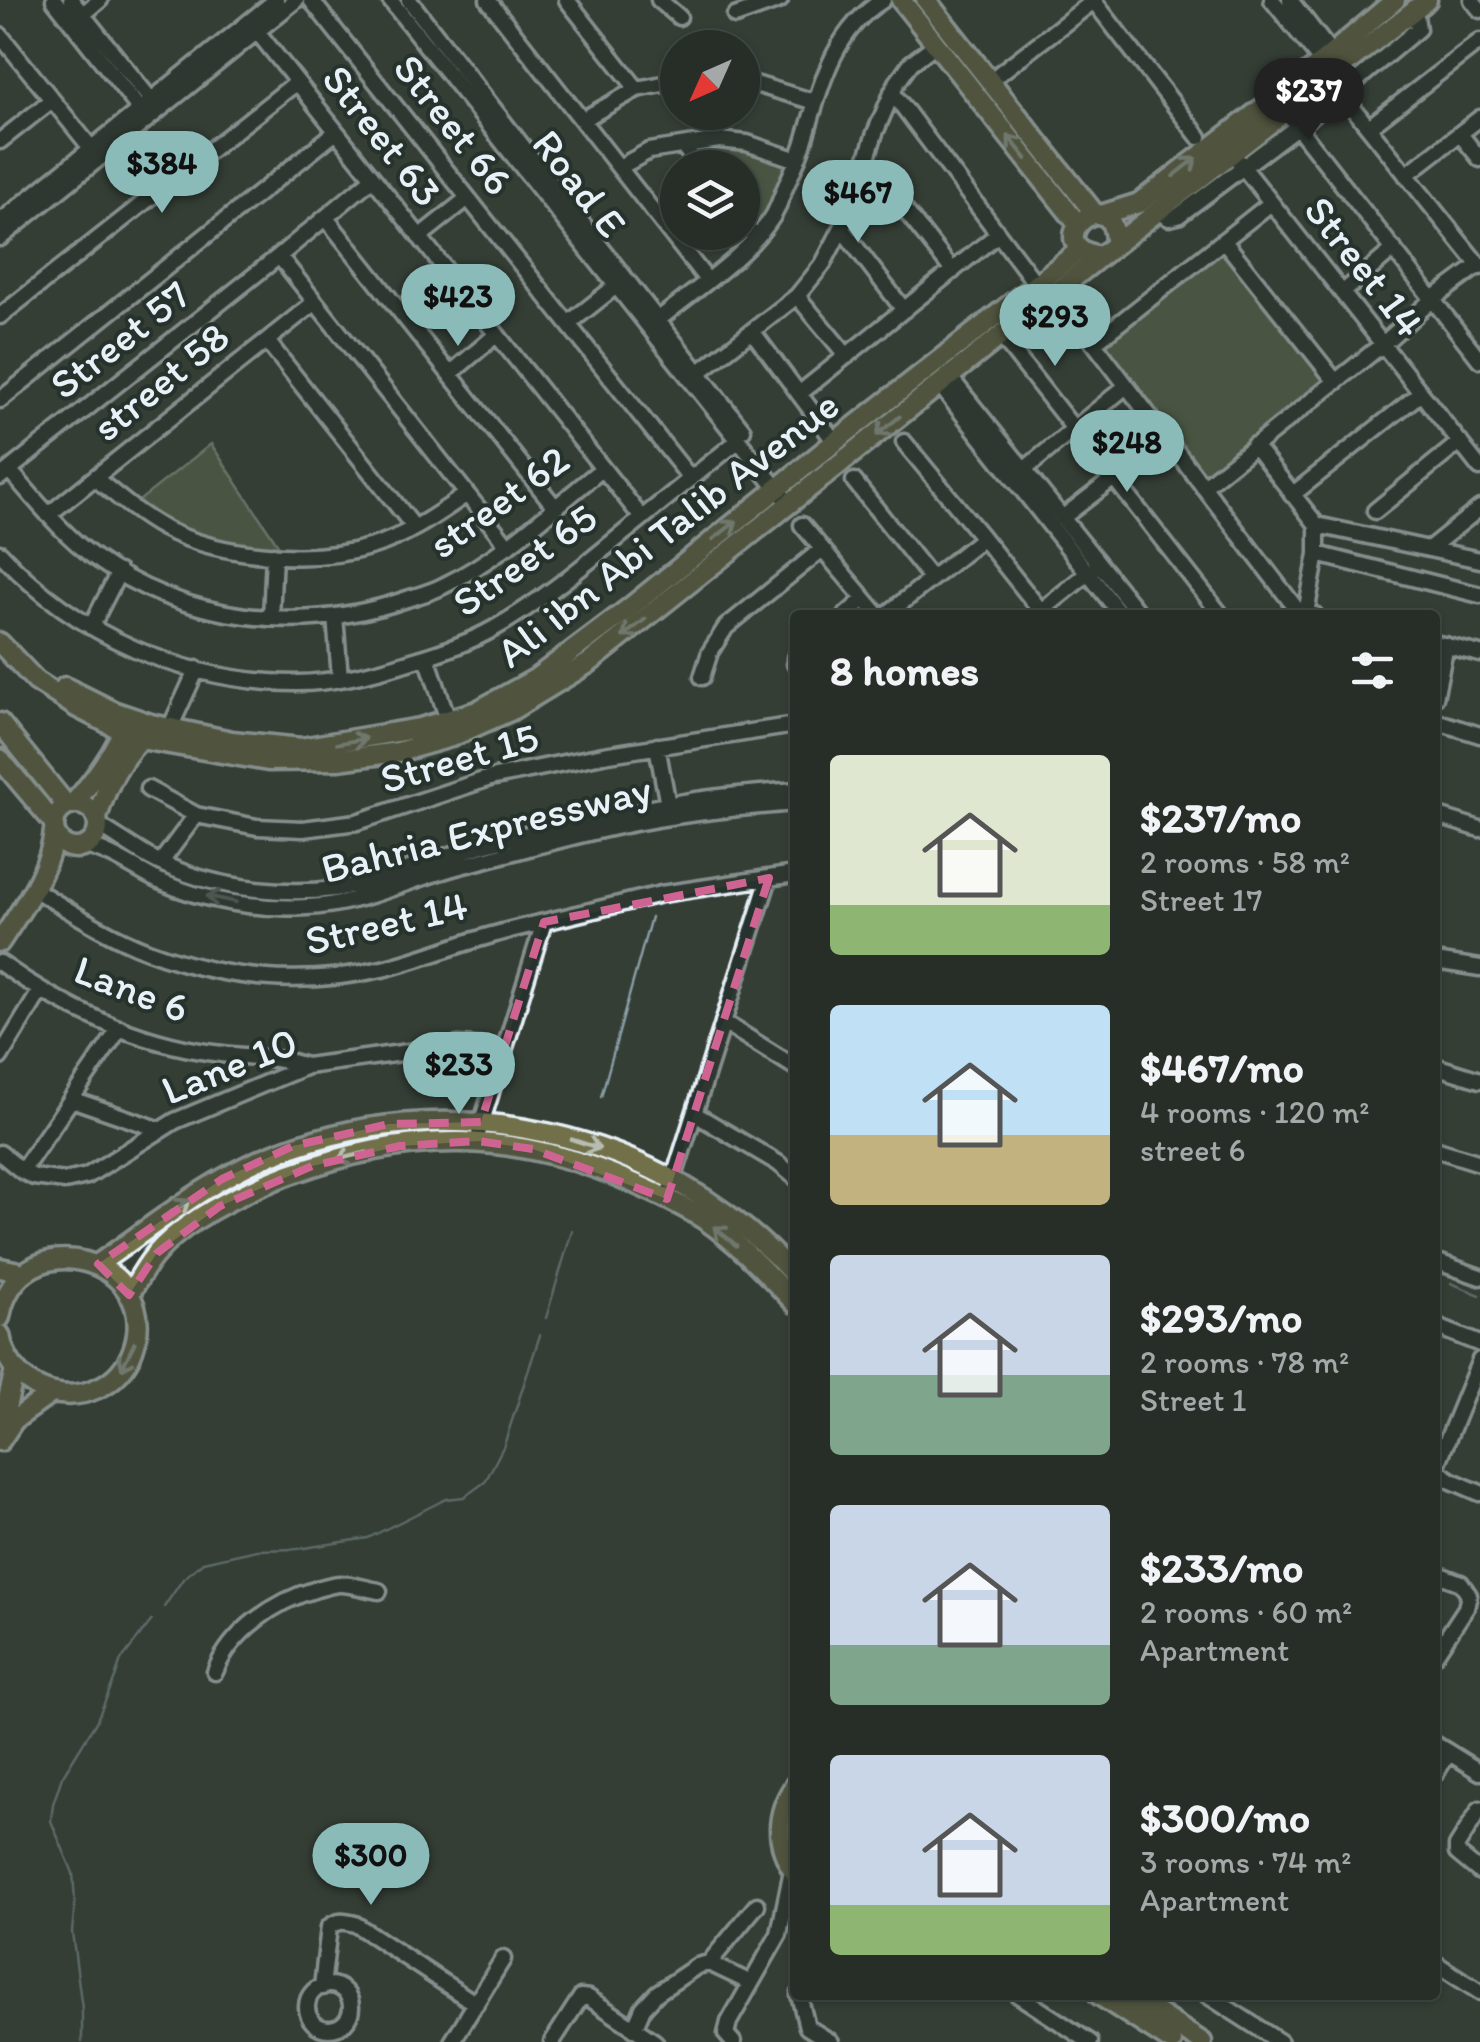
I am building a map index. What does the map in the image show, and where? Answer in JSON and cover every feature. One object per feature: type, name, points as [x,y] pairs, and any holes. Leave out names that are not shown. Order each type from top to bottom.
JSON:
[{"type":"main road","points":[[901,0],[1077,224]]},
{"type":"main road","points":[[926,0],[1114,229],[1108,250],[1081,249],[1074,237],[1077,224],[1088,215],[1098,214]]},
{"type":"main road","name":"Ali ibn Abi Talib Avenue","points":[[163,726],[246,744],[301,748],[448,720],[477,710],[535,680],[944,380],[1160,211],[1238,162],[1291,119],[1328,64],[1395,0]]},
{"type":"main road","name":"Ali ibn Abi Talib Avenue","points":[[1098,214],[1138,203],[1328,64],[1421,5]]},
{"type":"main road","name":"Ali ibn Abi Talib Avenue","points":[[0,643],[36,680],[63,698],[131,729],[268,762],[338,760],[398,752],[451,737],[510,711],[588,663],[787,494],[835,442],[1081,249]]},
{"type":"main road","points":[[0,723],[70,805],[85,806],[98,822]]},
{"type":"main road","points":[[0,942],[34,889],[53,841],[58,813],[92,782],[131,729],[163,726]]},
{"type":"main road","points":[[34,889],[79,847],[92,841],[104,795],[126,754],[131,729]]},
{"type":"main road","points":[[0,759],[62,842],[79,847]]},
{"type":"main road","points":[[98,1264],[222,1179],[293,1146],[389,1124],[481,1122],[527,1128],[622,1156],[707,1221],[790,1298]]},
{"type":"main road","points":[[129,1295],[157,1253],[186,1228],[260,1186],[312,1166],[359,1154],[400,1146],[478,1141],[567,1157],[670,1190],[694,1192],[736,1222],[790,1271]]},
{"type":"main road","points":[[0,1311],[6,1296],[24,1273],[35,1266],[60,1258],[86,1260],[121,1282],[135,1311],[137,1328],[128,1362],[116,1376],[86,1393],[69,1396],[52,1394],[31,1384],[14,1369],[0,1335]]},
{"type":"main road","points":[[0,1268],[24,1273]]},
{"type":"main road","points":[[0,1418],[6,1408],[14,1369]]},
{"type":"main road","points":[[0,1441],[14,1420],[52,1394]]},
{"type":"main road","points":[[790,1795],[779,1826],[780,1842],[790,1865]]},
{"type":"main road","points":[[1107,2000],[1172,2042]]},
{"type":"main road","points":[[1137,2000],[1202,2042]]},
{"type":"street","points":[[54,0],[122,86],[149,109]]},
{"type":"street","points":[[71,0],[149,109]]},
{"type":"street","points":[[82,15],[100,0]]},
{"type":"street","points":[[0,238],[276,0]]},
{"type":"street","points":[[0,222],[120,125],[149,109],[296,0]]},
{"type":"street","name":"Street 66","points":[[311,0],[690,479]]},
{"type":"street","name":"Road E","points":[[390,0],[739,440],[787,494]]},
{"type":"street","name":"Road E","points":[[409,0],[698,372],[787,494]]},
{"type":"street","points":[[488,0],[708,280]]},
{"type":"street","points":[[567,0],[637,89]]},
{"type":"street","points":[[734,16],[780,0]]},
{"type":"street","points":[[760,232],[773,216],[797,160],[835,50],[852,26],[884,0]]},
{"type":"street","points":[[1000,74],[1094,0],[1199,137]]},
{"type":"street","points":[[1272,0],[1328,64]]},
{"type":"street","points":[[1203,487],[1433,299],[1480,266],[1342,93],[1290,0]]},
{"type":"street","points":[[1472,0],[1480,10]]},
{"type":"street","points":[[666,2],[679,17]]},
{"type":"street","points":[[1421,5],[1418,29],[1342,93],[1291,119],[1480,360]]},
{"type":"street","name":"Street 63","points":[[256,30],[642,518]]},
{"type":"street","points":[[0,35],[6,55],[52,100],[91,148]]},
{"type":"street","points":[[1368,127],[1480,41]]},
{"type":"street","points":[[698,372],[796,296],[824,264],[848,216],[874,133],[892,92],[911,63],[936,44]]},
{"type":"street","points":[[0,316],[297,82]]},
{"type":"street","points":[[582,120],[637,89],[660,85]]},
{"type":"street","points":[[760,85],[816,102]]},
{"type":"street","points":[[120,125],[126,106],[122,86]]},
{"type":"street","points":[[892,92],[1036,284]]},
{"type":"street","points":[[0,141],[52,100]]},
{"type":"street","points":[[1406,175],[1480,118]]},
{"type":"street","points":[[0,400],[336,132]]},
{"type":"street","points":[[1460,134],[1480,159]]},
{"type":"street","points":[[620,168],[649,151],[719,140],[746,143],[797,160]]},
{"type":"street","points":[[683,146],[686,150]]},
{"type":"street","points":[[866,161],[952,271]]},
{"type":"street","name":"Street 14","points":[[1238,162],[1480,468]]},
{"type":"street","name":"Street 57","points":[[4,473],[373,178]]},
{"type":"street","points":[[419,237],[468,198]]},
{"type":"street","points":[[1094,344],[1271,203]]},
{"type":"street","points":[[326,218],[556,507]]},
{"type":"street","points":[[842,229],[904,310]]},
{"type":"street","points":[[799,394],[998,234]]},
{"type":"street","points":[[1224,241],[1336,382]]},
{"type":"street","points":[[1342,292],[1394,248]]},
{"type":"street","points":[[658,320],[742,250]]},
{"type":"street","points":[[279,256],[508,546]]},
{"type":"street","points":[[568,324],[616,286]]},
{"type":"street","points":[[796,296],[846,356]]},
{"type":"street","points":[[1052,296],[1094,344],[1297,610]]},
{"type":"street","name":"street 58","points":[[48,515],[315,302]]},
{"type":"street","points":[[752,330],[835,442]]},
{"type":"street","points":[[450,374],[496,335]]},
{"type":"street","points":[[1001,336],[1074,429]]},
{"type":"street","points":[[266,341],[414,527]]},
{"type":"street","points":[[944,380],[1062,518],[1118,610]]},
{"type":"street","points":[[944,380],[1094,568],[1135,610]]},
{"type":"street","points":[[1024,470],[1126,387]]},
{"type":"street","points":[[1292,495],[1421,393]]},
{"type":"street","points":[[1062,518],[1166,438]]},
{"type":"street","name":"Street 65","points":[[0,553],[24,579],[68,614],[124,645],[238,678],[298,683],[362,675],[460,646],[525,609],[739,440]]},
{"type":"street","points":[[904,442],[1041,610]]},
{"type":"street","points":[[1374,510],[1460,442]]},
{"type":"street","points":[[1254,446],[1317,525],[1480,560]]},
{"type":"street","name":"street 62","points":[[4,473],[62,531],[138,584],[185,604],[250,618],[312,620],[382,608],[441,587],[497,555],[602,469]]},
{"type":"street","points":[[95,478],[133,509],[196,542],[231,551],[274,555],[302,556],[373,546],[414,527],[466,494]]},
{"type":"street","points":[[1114,478],[1216,610]]},
{"type":"street","points":[[854,481],[932,578]]},
{"type":"street","points":[[1430,548],[1480,508]]},
{"type":"street","points":[[802,525],[874,610]]},
{"type":"street","points":[[1310,610],[1317,525]]},
{"type":"street","points":[[892,610],[984,538]]},
{"type":"street","points":[[702,677],[710,652],[726,628],[822,550]]},
{"type":"street","points":[[1317,554],[1480,595]]},
{"type":"street","points":[[272,618],[274,555]]},
{"type":"street","points":[[1046,610],[1094,568]]},
{"type":"street","points":[[91,626],[119,572]]},
{"type":"street","points":[[852,610],[864,599]]},
{"type":"street","points":[[335,616],[340,678]]},
{"type":"street","points":[[1440,644],[1480,654]]},
{"type":"street","points":[[427,657],[448,720]]},
{"type":"street","points":[[163,726],[197,669]]},
{"type":"street","points":[[1440,723],[1480,735]]},
{"type":"street","name":"Street 15","points":[[148,789],[196,814],[257,828],[303,829],[357,822],[490,778],[790,725]]},
{"type":"street","points":[[657,746],[668,806]]},
{"type":"street","name":"Bahria Expressway","points":[[98,822],[153,860],[195,876],[253,890],[313,891],[370,882],[491,843],[699,800],[790,791]]},
{"type":"street","name":"Bahria Expressway","points":[[79,847],[97,848],[162,882],[216,900],[308,907],[354,900],[433,873],[616,826],[790,803]]},
{"type":"street","points":[[162,862],[196,814]]},
{"type":"street","points":[[1440,817],[1480,829]]},
{"type":"street","name":"Street 14","points":[[34,889],[146,950],[203,968],[275,980],[336,978],[385,968],[493,934],[661,894],[790,875]]},
{"type":"street","points":[[670,1190],[769,878]]},
{"type":"street","points":[[478,1141],[544,922]]},
{"type":"street","points":[[1440,962],[1480,968]]},
{"type":"street","name":"Lane 6","points":[[0,963],[66,1006],[158,1042],[214,1053],[280,1058],[307,1066]]},
{"type":"street","points":[[0,1057],[41,990]]},
{"type":"street","points":[[723,1022],[790,1065]]},
{"type":"street","points":[[22,1171],[120,1028]]},
{"type":"street","name":"Lane 10","points":[[0,1153],[34,1177],[65,1182],[86,1176],[175,1121],[307,1066],[459,1046],[504,1048]]},
{"type":"street","points":[[1440,1068],[1480,1080]]},
{"type":"street","points":[[72,1099],[160,1130]]},
{"type":"street","points":[[695,1114],[790,1174]]},
{"type":"street","points":[[1440,1151],[1480,1164]]},
{"type":"street","points":[[1440,1267],[1480,1277]]},
{"type":"street","points":[[1440,1328],[1480,1344]]},
{"type":"street","points":[[1440,1458],[1480,1360]]},
{"type":"street","points":[[1440,1473],[1480,1492]]},
{"type":"street","points":[[1440,1574],[1461,1583],[1469,1595],[1466,1608],[1440,1647]]},
{"type":"street","points":[[214,1672],[221,1656],[242,1632],[272,1608],[338,1583],[379,1591]]},
{"type":"street","points":[[1440,1747],[1480,1772]]},
{"type":"street","points":[[1440,1766],[1449,1753]]},
{"type":"street","points":[[1480,1809],[1457,1846],[1457,1853],[1480,1872]]},
{"type":"street","points":[[732,2041],[726,2034],[729,2022],[779,1934],[790,1888]]},
{"type":"street","points":[[634,2029],[643,2008],[657,1993],[708,1963],[758,1905]]},
{"type":"street","points":[[322,1986],[329,1927],[336,1921],[345,1922],[355,1924],[476,2004]]},
{"type":"street","points":[[779,1934],[790,1924]]},
{"type":"street","points":[[452,2042],[503,1958]]},
{"type":"street","points":[[708,1963],[751,1983]]},
{"type":"street","points":[[1440,1966],[1480,1992]]},
{"type":"street","points":[[322,1986],[341,1990],[349,2000],[350,2013],[336,2036],[316,2025],[308,2012],[310,1996],[322,1986]]},
{"type":"street","points":[[552,2042],[581,1997],[589,1998],[655,2042]]},
{"type":"street","points":[[800,2000],[807,2027],[831,2042]]},
{"type":"street","points":[[1026,2000],[1090,2042]]},
{"type":"street","points":[[1216,2000],[1280,2042]]},
{"type":"highlighted area","points":[[769,878],[667,1199],[533,1149],[478,1141],[400,1146],[312,1166],[220,1206],[157,1253],[129,1295],[98,1264],[222,1179],[293,1146],[389,1124],[481,1122],[544,922]]},
{"type":"green space","points":[[723,144],[746,150],[701,150]]},
{"type":"green space","points":[[760,154],[792,162],[760,225]]},
{"type":"green space","points":[[1226,249],[1333,383],[1204,482],[1103,348]]},
{"type":"green space","points":[[211,444],[282,551],[252,553],[161,526],[135,504]]},
{"type":"waterway","points":[[915,0],[960,58]]},
{"type":"waterway","points":[[601,1097],[651,917]]},
{"type":"waterway","points":[[546,1318],[572,1231]]},
{"type":"waterway","points":[[1451,1283],[1480,1295]]},
{"type":"waterway","points":[[164,1607],[183,1579],[203,1562],[257,1550],[298,1549],[368,1538],[446,1499],[464,1497],[485,1482],[504,1445],[540,1335]]},
{"type":"waterway","points":[[82,2042],[72,1932],[73,1873],[51,1821],[53,1804],[62,1777],[96,1722],[121,1660],[152,1620]]}]
